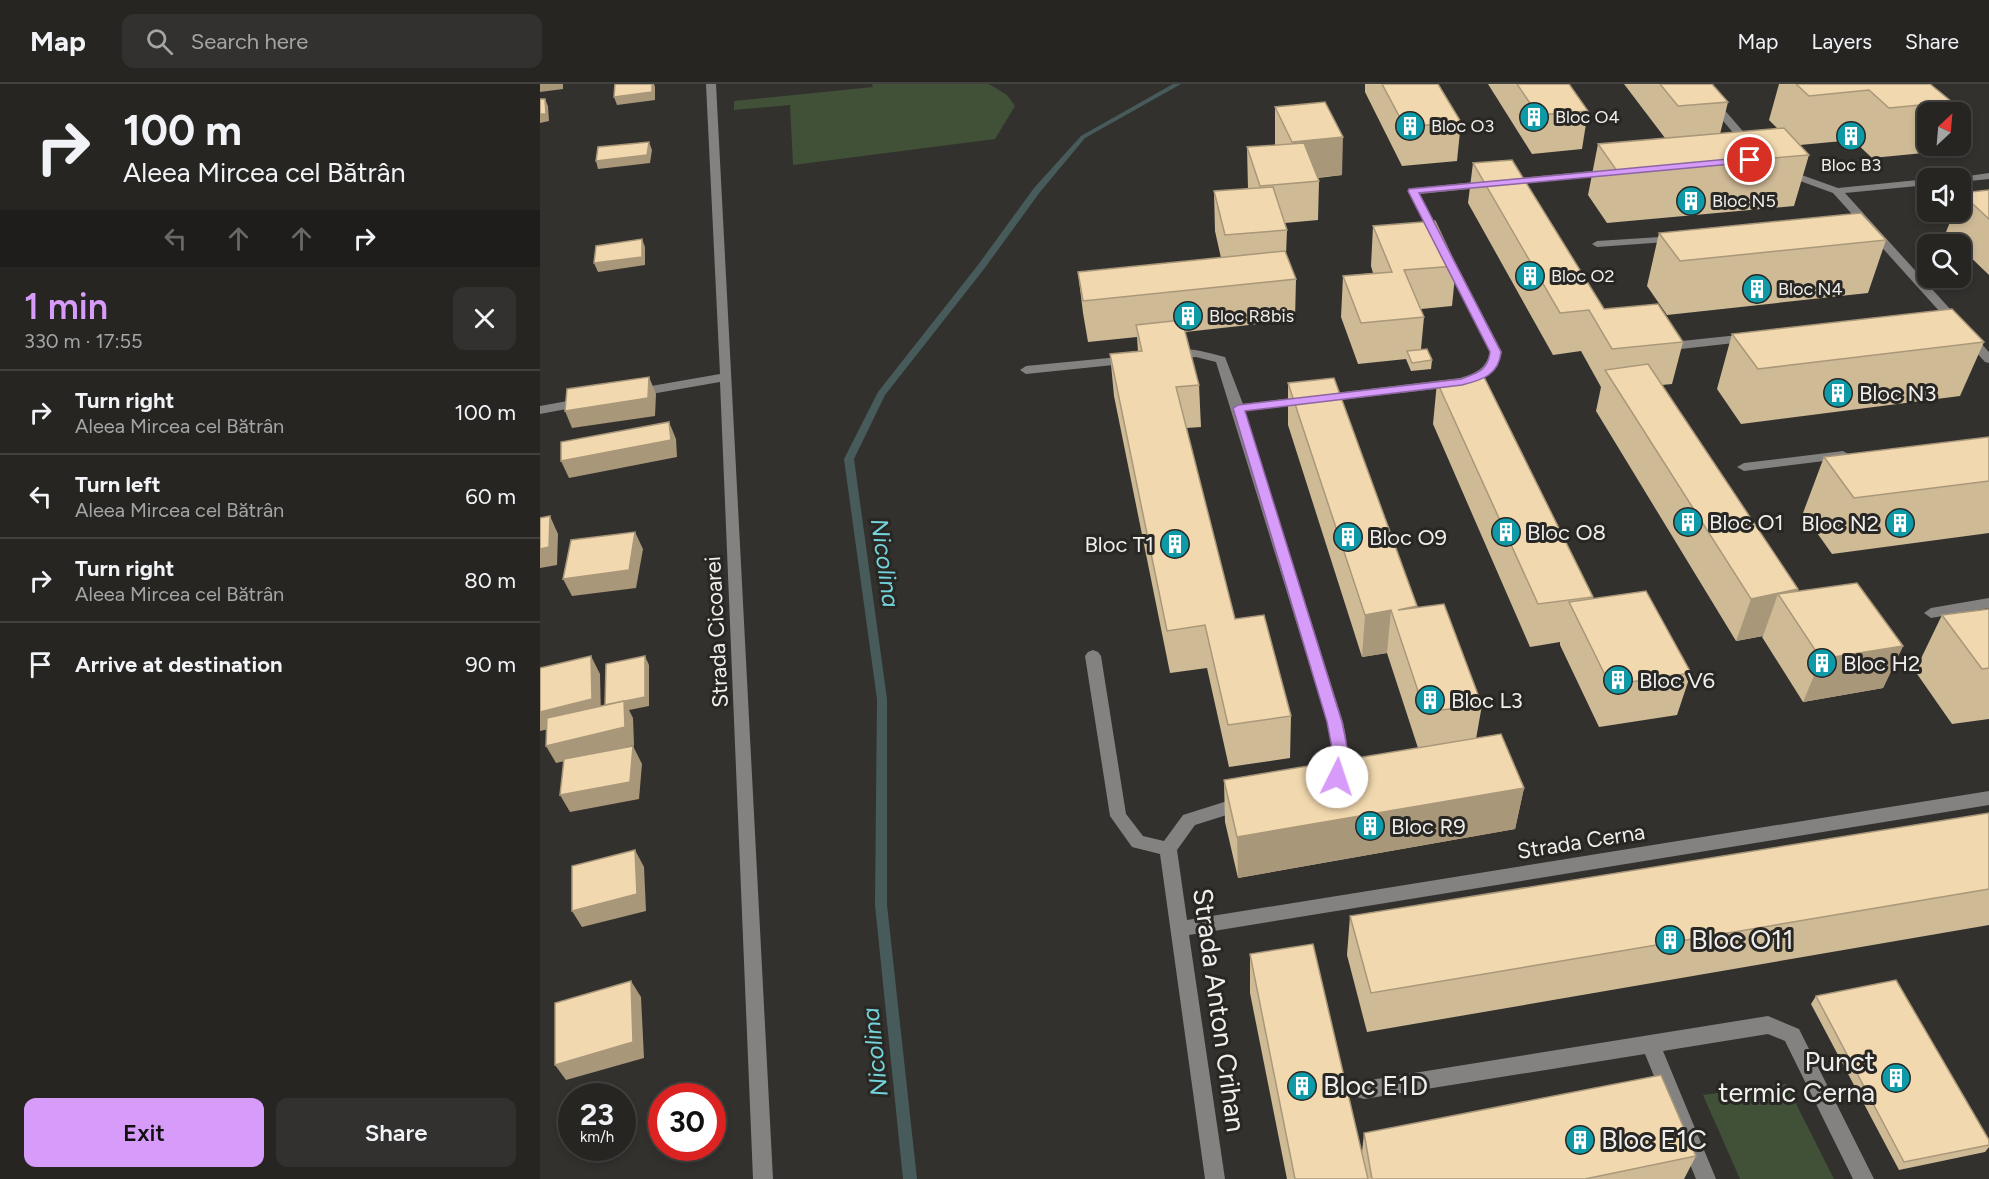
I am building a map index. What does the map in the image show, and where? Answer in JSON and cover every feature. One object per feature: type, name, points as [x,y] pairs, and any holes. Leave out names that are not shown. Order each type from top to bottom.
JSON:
[{"type":"street","name":"Strada Cicoarei","points":[[711,84],[738,606],[763,1179]]},
{"type":"street","points":[[1697,84],[1756,152]]},
{"type":"street","points":[[1772,165],[1782,171],[1837,191],[1917,183]]},
{"type":"street","points":[[1238,408],[1462,382],[1485,374],[1494,363],[1496,352],[1413,191],[1620,171]]},
{"type":"street","points":[[1971,178],[1989,176]]},
{"type":"street","points":[[1837,191],[1862,226],[1946,319],[1989,359]]},
{"type":"street","points":[[1597,244],[1691,238]]},
{"type":"street","points":[[1672,346],[1765,337]]},
{"type":"street","points":[[1163,356],[1197,353],[1221,360],[1335,722],[1341,753],[1337,777],[1323,786]]},
{"type":"street","points":[[1026,370],[1140,358]]},
{"type":"street","points":[[621,396],[725,377]]},
{"type":"street","points":[[540,411],[598,400]]},
{"type":"street","points":[[1744,467],[1861,453]]},
{"type":"street","points":[[1931,613],[1989,603]]},
{"type":"street","points":[[1093,656],[1118,816],[1138,842],[1168,849],[1189,820],[1223,808],[1262,799]]},
{"type":"street","name":"Strada Cerna","points":[[1181,929],[1989,798]]},
{"type":"street","name":"Strada Anton Crihan","points":[[1168,849],[1215,1179]]},
{"type":"street","points":[[1364,1090],[1768,1025],[1792,1035],[1863,1179]]},
{"type":"street","points":[[1651,1044],[1706,1179]]},
{"type":"green space","points":[[872,84],[989,84],[1007,95],[1015,106],[995,139],[793,165],[790,105],[734,110],[734,101],[873,87]]},
{"type":"green space","points":[[1786,1084],[1834,1179],[1740,1179],[1703,1095]]},
{"type":"building","points":[[615,84],[652,84],[652,92],[614,97]]},
{"type":"building","points":[[1382,84],[1438,84],[1461,122],[1405,127]]},
{"type":"building","points":[[1517,84],[1569,84],[1588,111],[1538,115]]},
{"type":"building","points":[[1660,84],[1712,84],[1728,102],[1678,106]]},
{"type":"building","points":[[1796,84],[1930,84],[1952,102],[1917,102],[1917,105],[1889,108],[1869,90],[1809,96]]},
{"type":"building","points":[[540,99],[545,99],[546,114],[540,114]]},
{"type":"building","points":[[1325,102],[1343,137],[1292,142],[1275,107]]},
{"type":"building","points":[[1784,128],[1809,155],[1617,171],[1598,144]]},
{"type":"building","points":[[649,142],[647,155],[596,161],[598,147]]},
{"type":"building","points":[[1304,143],[1319,181],[1260,186],[1247,147]]},
{"type":"building","points":[[1512,160],[1604,309],[1658,304],[1683,342],[1612,349],[1589,310],[1560,313],[1473,163]]},
{"type":"building","points":[[1273,187],[1287,230],[1225,235],[1214,191]]},
{"type":"building","points":[[1989,190],[1989,219],[1971,202],[1971,192]]},
{"type":"building","points":[[1861,213],[1886,240],[1680,261],[1659,233]]},
{"type":"building","points":[[1435,221],[1456,266],[1404,270],[1424,317],[1361,323],[1343,276],[1392,272],[1373,226]]},
{"type":"building","points":[[642,239],[642,257],[594,263],[596,246]]},
{"type":"building","points":[[1285,251],[1296,279],[1083,301],[1078,272]]},
{"type":"building","points":[[1952,309],[1984,342],[1758,369],[1732,334]]},
{"type":"building","name":"Bloc T1","points":[[1182,320],[1199,385],[1176,387],[1235,619],[1264,615],[1291,716],[1228,725],[1205,625],[1167,631],[1110,354],[1142,351],[1136,325]]},
{"type":"building","points":[[1427,349],[1432,360],[1412,363],[1407,351]]},
{"type":"building","points":[[1648,364],[1798,589],[1751,599],[1605,370]]},
{"type":"building","points":[[649,377],[648,398],[565,411],[567,389]]},
{"type":"building","points":[[1484,377],[1593,597],[1538,604],[1437,382]]},
{"type":"building","points":[[1334,378],[1417,606],[1398,610],[1444,604],[1482,705],[1425,712],[1391,610],[1365,615],[1288,383]]},
{"type":"building","points":[[669,422],[671,440],[561,461],[561,442]]},
{"type":"building","points":[[1989,437],[1989,481],[1854,498],[1824,457]]},
{"type":"building","points":[[550,516],[549,547],[540,549],[540,518]]},
{"type":"building","points":[[635,532],[629,570],[563,579],[571,540]]},
{"type":"building","points":[[1857,583],[1903,646],[1821,659],[1778,594]]},
{"type":"building","points":[[1646,591],[1691,673],[1610,685],[1569,602]]},
{"type":"building","points":[[1989,609],[1989,668],[1982,669],[1942,615]]},
{"type":"building","points":[[591,656],[592,699],[540,712],[540,668]]},
{"type":"building","points":[[645,656],[645,697],[605,705],[606,664]]},
{"type":"building","points":[[624,701],[625,727],[546,746],[547,718]]},
{"type":"building","points":[[1501,734],[1524,788],[1237,837],[1224,780]]},
{"type":"building","points":[[633,746],[630,782],[560,795],[564,759]]},
{"type":"building","points":[[1989,813],[1989,889],[1371,993],[1350,916]]},
{"type":"building","points":[[635,850],[637,894],[572,911],[572,866]]},
{"type":"building","name":"Bloc E1D","points":[[1313,944],[1368,1179],[1295,1179],[1250,954]]},
{"type":"building","name":"Punct termic Cerna","points":[[1896,980],[1989,1140],[1989,1145],[1904,1162],[1816,996]]},
{"type":"building","points":[[631,981],[633,1042],[555,1065],[555,1003]]},
{"type":"building","points":[[1661,1075],[1696,1156],[1585,1179],[1372,1179],[1364,1133]]},
{"type":"waterway","name":"Nicolina","points":[[910,1179],[881,905],[882,699],[849,459],[881,394],[981,267],[1037,190],[1083,137],[1178,84]]},
{"type":"place","name":"Bloc O4","points":[[1534,117]]},
{"type":"place","name":"Bloc O3","points":[[1410,126]]},
{"type":"place","name":"Bloc B3","points":[[1851,136]]},
{"type":"place","name":"Bloc N5","points":[[1691,201]]},
{"type":"place","name":"Bloc O2","points":[[1530,276]]},
{"type":"place","name":"Bloc N4","points":[[1757,289]]},
{"type":"place","name":"Bloc R8bis","points":[[1188,316]]},
{"type":"place","name":"Bloc N3","points":[[1838,393]]},
{"type":"place","name":"Bloc O1","points":[[1688,522]]},
{"type":"place","name":"Bloc N2","points":[[1900,523]]},
{"type":"place","name":"Bloc O8","points":[[1506,532]]},
{"type":"place","name":"Bloc O9","points":[[1348,537]]},
{"type":"place","name":"Bloc T1","points":[[1175,544]]},
{"type":"place","name":"Bloc H2","points":[[1822,663]]},
{"type":"place","name":"Bloc V6","points":[[1618,680]]},
{"type":"place","name":"Bloc L3","points":[[1430,700]]},
{"type":"place","name":"Bloc R9","points":[[1370,826]]},
{"type":"place","name":"Bloc O11","points":[[1670,940]]},
{"type":"place","name":"Punct termic Cerna","points":[[1896,1078]]},
{"type":"place","name":"Bloc E1D","points":[[1302,1086]]},
{"type":"place","name":"Bloc E1C","points":[[1580,1140]]},
{"type":"route","points":[[1337,777],[1341,753],[1335,722],[1238,408],[1462,382],[1485,374],[1494,363],[1496,352],[1413,191],[1523,179],[1750,160]]}]
